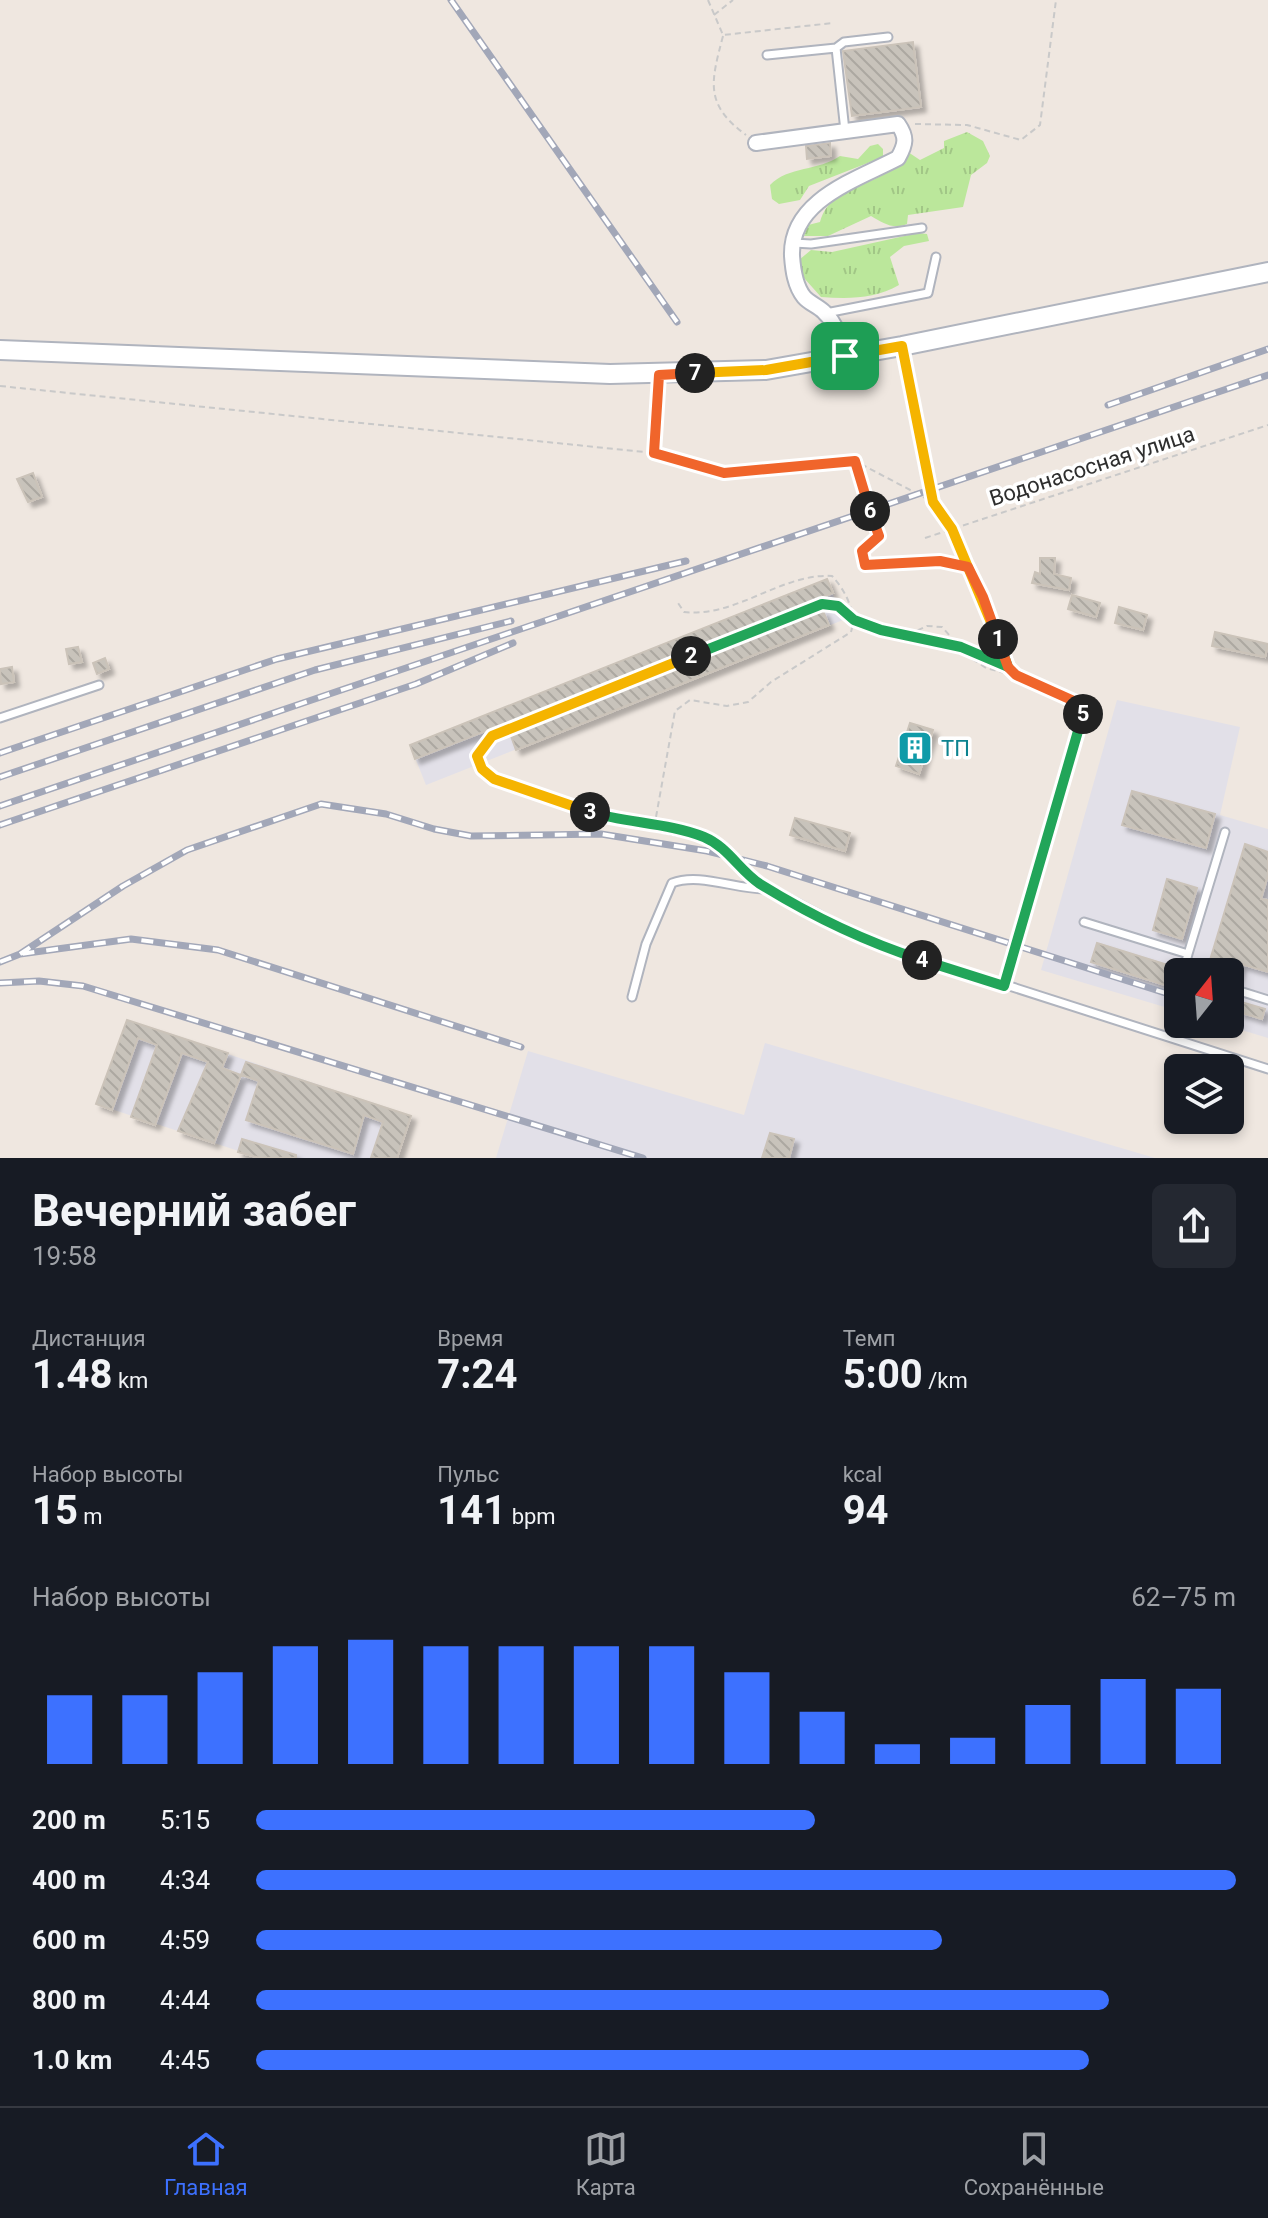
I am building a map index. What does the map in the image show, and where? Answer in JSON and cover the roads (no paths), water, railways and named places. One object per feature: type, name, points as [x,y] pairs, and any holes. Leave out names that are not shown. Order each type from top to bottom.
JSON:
[{"type":"street","points":[[756,143],[898,124],[905,134],[905,146],[898,158],[820,199],[802,216],[792,242],[793,273],[798,285],[804,297],[826,313],[840,337],[845,356]]},
{"type":"street","points":[[0,350],[659,375],[766,370],[902,346],[1268,272]]},
{"type":"lane","points":[[767,55],[836,48],[844,42],[888,37]]},
{"type":"lane","points":[[836,48],[845,131]]},
{"type":"lane","points":[[792,242],[811,244],[922,228]]},
{"type":"lane","points":[[826,313],[928,293],[936,257]]},
{"type":"lane","points":[[838,606],[822,604],[492,736],[477,756],[482,769],[494,779],[530,793],[601,815],[701,836],[721,846],[756,881],[869,941],[1268,1069]]},
{"type":"lane","points":[[1004,986],[1085,706],[1036,683]]},
{"type":"lane","points":[[0,718],[99,685]]},
{"type":"lane","points":[[1187,958],[1225,832]]},
{"type":"lane","points":[[632,997],[646,944],[672,883],[687,877],[751,889],[769,889]]},
{"type":"lane","points":[[1084,922],[1188,954]]},
{"type":"lane","points":[[1244,992],[1268,1000]]},
{"type":"railway","points":[[451,0],[677,322]]},
{"type":"railway","points":[[1108,405],[1268,349]]},
{"type":"railway","points":[[0,806],[1268,375]]},
{"type":"railway","points":[[0,753],[277,659],[686,561]]},
{"type":"railway","points":[[0,777],[315,670],[511,621]]},
{"type":"railway","points":[[0,825],[416,684],[513,643]]},
{"type":"railway","points":[[20,954],[123,886],[187,850],[321,804],[386,814],[434,829],[471,836],[601,834],[707,851],[767,866],[1164,993]]},
{"type":"railway","points":[[0,962],[20,954],[131,939],[218,950],[521,1047]]},
{"type":"railway","points":[[0,983],[39,981],[83,986],[643,1158]]},
{"type":"place","name":"ТП","points":[[915,748]]}]
